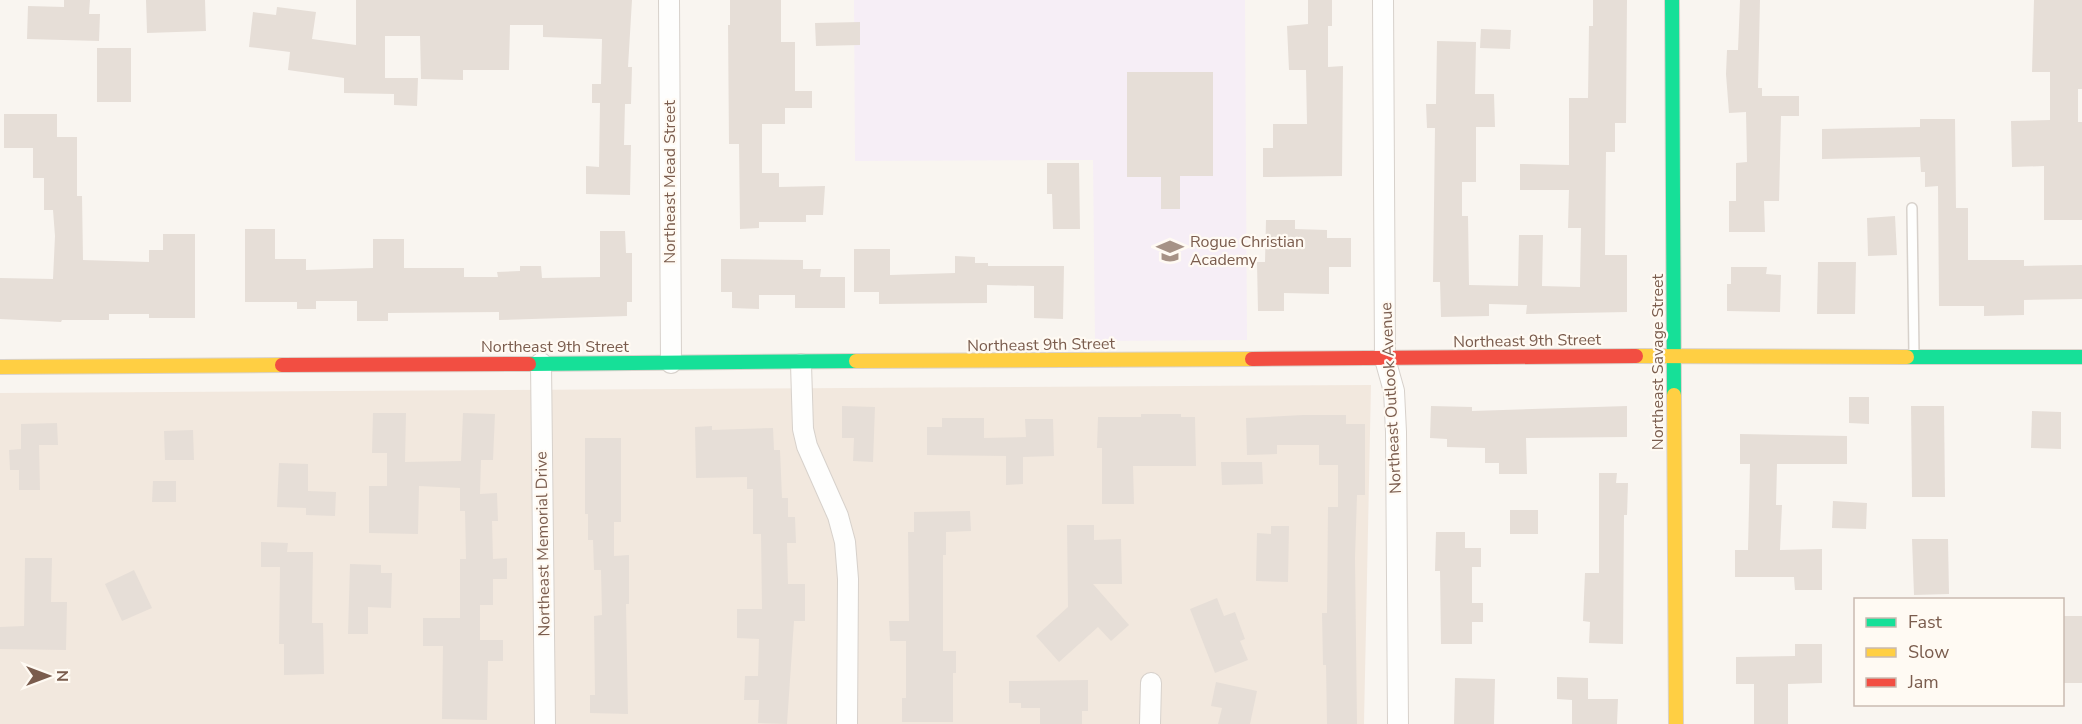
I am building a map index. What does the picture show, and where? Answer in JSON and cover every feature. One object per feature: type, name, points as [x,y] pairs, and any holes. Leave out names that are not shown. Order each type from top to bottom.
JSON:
[{"type":"street","name":"Northeast Mead Street","points":[[669,0],[671,363]]},
{"type":"street","name":"Northeast Outlook Avenue","points":[[1383,0],[1385,359],[1394,391],[1396,432],[1398,724]]},
{"type":"street","name":"Northeast Savage Street","points":[[1672,0],[1676,724]]},
{"type":"street","name":"Northeast 9th Street","points":[[0,367],[541,363],[801,364],[1674,356],[2082,357]]},
{"type":"street","name":"Northeast Memorial Drive","points":[[541,363],[545,724]]},
{"type":"street","points":[[801,364],[803,429],[807,446],[825,484],[845,542],[848,579],[847,724]]},
{"type":"street","points":[[1150,724],[1151,683]]},
{"type":"lane","points":[[1912,208],[1914,357]]},
{"type":"shaded area","name":"Rogue Christian Academy","points":[[854,0],[1245,0],[1247,340],[1095,341],[1093,160],[855,161]]},
{"type":"shaded area","points":[[1371,385],[1364,724],[0,724],[0,393]]},
{"type":"building","points":[[64,0],[90,0],[89,14],[100,14],[99,41],[27,39],[28,6],[64,7]]},
{"type":"building","points":[[146,0],[205,0],[206,31],[147,33]]},
{"type":"building","points":[[356,0],[632,0],[628,67],[632,67],[631,104],[625,104],[624,145],[631,145],[630,195],[586,194],[586,166],[599,167],[600,103],[592,103],[592,84],[601,84],[602,39],[543,37],[543,25],[510,25],[509,70],[463,70],[463,80],[421,79],[420,36],[385,36],[385,78],[418,78],[417,106],[394,105],[394,94],[344,93],[344,78],[288,70],[290,52],[249,47],[253,12],[276,15],[277,7],[316,12],[312,39],[356,45]]},
{"type":"building","points":[[730,0],[781,0],[781,42],[795,42],[795,91],[812,91],[812,108],[785,108],[785,124],[762,124],[762,173],[779,173],[779,187],[825,186],[823,215],[806,215],[806,222],[759,222],[759,228],[740,229],[739,144],[729,144],[728,25],[730,25]]},
{"type":"building","points":[[1308,0],[1332,0],[1332,26],[1328,26],[1328,67],[1343,66],[1342,176],[1263,177],[1263,148],[1273,148],[1273,124],[1307,124],[1306,70],[1289,70],[1287,26],[1308,24]]},
{"type":"building","points":[[1593,0],[1627,0],[1626,123],[1615,123],[1615,152],[1606,152],[1605,255],[1627,255],[1627,312],[1526,314],[1527,305],[1489,304],[1489,316],[1441,317],[1440,282],[1433,282],[1435,128],[1427,128],[1426,104],[1436,104],[1437,41],[1476,42],[1475,94],[1494,94],[1495,127],[1476,127],[1476,182],[1462,182],[1462,216],[1468,216],[1469,285],[1518,286],[1519,235],[1543,235],[1542,286],[1580,287],[1581,228],[1568,228],[1569,190],[1520,190],[1520,164],[1569,165],[1569,98],[1588,98],[1589,26],[1593,26]]},
{"type":"building","points":[[1740,0],[1760,0],[1758,88],[1762,88],[1762,96],[1799,96],[1799,116],[1781,116],[1779,201],[1764,201],[1765,232],[1729,232],[1729,201],[1736,201],[1736,163],[1747,162],[1746,112],[1729,113],[1726,74],[1727,50],[1738,50]]},
{"type":"building","points":[[2034,0],[2082,0],[2082,89],[2078,89],[2078,122],[2082,122],[2082,220],[2044,220],[2044,166],[2012,167],[2011,121],[2050,120],[2050,72],[2032,72]]},
{"type":"building","points":[[860,22],[860,45],[816,46],[815,23]]},
{"type":"building","points":[[1481,29],[1511,30],[1510,49],[1480,48]]},
{"type":"building","points":[[97,48],[131,48],[131,102],[97,102]]},
{"type":"building","points":[[1127,72],[1213,72],[1213,176],[1180,176],[1180,209],[1161,209],[1161,177],[1127,177]]},
{"type":"building","points":[[4,114],[57,114],[57,137],[77,137],[77,196],[82,196],[83,260],[149,262],[149,250],[163,250],[163,234],[195,234],[195,318],[149,318],[149,314],[109,314],[109,320],[62,320],[61,322],[0,319],[0,278],[53,279],[55,236],[53,210],[44,210],[44,178],[33,178],[33,148],[4,148]]},
{"type":"building","points":[[1920,119],[1955,119],[1956,208],[1968,208],[1968,260],[2024,260],[2024,266],[2082,265],[2082,299],[2024,300],[2024,315],[1984,316],[1984,306],[1939,306],[1938,186],[1925,187],[1925,172],[1921,172],[1920,157],[1822,159],[1822,129],[1920,127]]},
{"type":"building","points":[[1047,163],[1079,163],[1080,229],[1053,229],[1052,194],[1047,194]]},
{"type":"building","points":[[1895,216],[1897,255],[1868,256],[1867,218]]},
{"type":"building","points":[[1266,220],[1295,220],[1295,229],[1327,230],[1327,238],[1351,238],[1351,267],[1329,267],[1329,294],[1284,293],[1284,311],[1258,311],[1257,262],[1265,262]]},
{"type":"building","points":[[245,229],[275,229],[275,259],[306,259],[306,270],[373,268],[373,239],[404,239],[404,268],[464,268],[464,277],[498,277],[497,272],[520,271],[520,266],[541,266],[542,278],[600,277],[600,231],[625,231],[626,253],[632,253],[632,302],[627,302],[627,316],[499,320],[499,312],[388,313],[388,321],[357,321],[357,301],[316,301],[316,309],[297,309],[297,302],[245,302]]},
{"type":"building","points":[[854,249],[890,249],[890,275],[955,273],[955,256],[975,257],[975,263],[988,263],[988,266],[1064,266],[1063,319],[1034,318],[1034,286],[987,285],[987,303],[879,304],[879,292],[854,292]]},
{"type":"building","points":[[721,259],[803,260],[803,269],[821,269],[820,277],[845,277],[845,308],[795,308],[795,295],[759,295],[759,309],[732,308],[732,292],[721,292]]},
{"type":"building","points":[[1818,262],[1856,262],[1855,314],[1817,314]]},
{"type":"building","points":[[1731,267],[1767,267],[1766,274],[1781,275],[1780,312],[1727,311],[1727,284],[1731,284]]},
{"type":"building","points":[[1849,397],[1869,397],[1869,424],[1849,423]]},
{"type":"building","points":[[842,406],[875,407],[873,462],[853,461],[854,438],[842,438]]},
{"type":"building","points":[[1431,406],[1472,407],[1472,411],[1627,406],[1627,437],[1526,438],[1527,474],[1499,474],[1499,463],[1485,463],[1485,448],[1447,447],[1447,439],[1430,438]]},
{"type":"building","points":[[1911,406],[1944,406],[1945,497],[1912,497]]},
{"type":"building","points":[[2032,411],[2061,412],[2061,449],[2031,448]]},
{"type":"building","points":[[373,413],[406,413],[405,462],[461,461],[463,413],[495,414],[493,460],[481,460],[480,494],[497,493],[498,521],[492,521],[493,559],[507,558],[507,579],[493,579],[493,605],[480,605],[480,640],[503,640],[503,661],[488,661],[487,720],[442,719],[443,646],[423,646],[423,618],[460,618],[460,559],[466,559],[465,511],[460,511],[460,488],[419,486],[418,534],[369,533],[369,486],[387,486],[387,453],[372,453]]},
{"type":"building","points":[[1141,414],[1181,414],[1181,417],[1195,417],[1196,466],[1133,466],[1134,504],[1102,504],[1102,448],[1097,448],[1098,417],[1141,417]]},
{"type":"building","points":[[1346,415],[1346,424],[1365,424],[1365,495],[1357,495],[1355,558],[1357,724],[1327,724],[1322,613],[1327,613],[1328,507],[1338,507],[1338,465],[1319,465],[1319,445],[1277,445],[1277,454],[1247,455],[1246,418]]},
{"type":"building","points":[[942,418],[984,418],[984,438],[1026,437],[1025,419],[1053,419],[1054,456],[1023,457],[1023,484],[1006,485],[1006,456],[927,455],[927,427],[942,427]]},
{"type":"building","points":[[57,423],[58,445],[39,445],[40,490],[19,490],[19,470],[10,470],[9,450],[21,449],[21,424]]},
{"type":"building","points":[[712,426],[712,430],[773,428],[774,450],[780,450],[782,498],[788,498],[788,517],[795,517],[796,543],[787,543],[788,584],[805,584],[805,621],[794,621],[787,724],[758,723],[759,700],[744,700],[745,676],[758,676],[759,639],[737,638],[737,609],[762,609],[761,534],[753,534],[753,489],[747,489],[747,477],[696,478],[695,427]]},
{"type":"building","points":[[193,430],[194,460],[165,460],[164,431]]},
{"type":"building","points":[[1740,434],[1847,436],[1847,464],[1777,464],[1776,505],[1782,505],[1780,550],[1822,549],[1822,590],[1795,590],[1794,577],[1735,577],[1735,550],[1748,550],[1750,464],[1740,464]]},
{"type":"building","points":[[585,438],[621,438],[621,522],[614,522],[614,556],[629,555],[629,604],[626,604],[628,714],[590,713],[590,695],[595,695],[594,616],[602,615],[601,570],[594,570],[593,540],[588,540],[588,514],[585,514]]},
{"type":"building","points":[[1221,462],[1262,462],[1263,484],[1222,485]]},
{"type":"building","points":[[279,463],[308,464],[308,491],[336,492],[335,516],[306,515],[306,508],[277,507]]},
{"type":"building","points":[[1599,473],[1617,473],[1616,483],[1628,483],[1627,515],[1624,515],[1623,644],[1589,643],[1590,622],[1583,621],[1585,573],[1599,573]]},
{"type":"building","points":[[153,481],[176,481],[176,502],[152,502]]},
{"type":"building","points":[[1833,501],[1867,503],[1866,529],[1832,528]]},
{"type":"building","points":[[1510,510],[1538,510],[1538,534],[1510,534]]},
{"type":"building","points":[[970,511],[971,531],[946,532],[946,555],[943,555],[943,651],[956,651],[956,673],[953,673],[953,722],[902,722],[902,698],[906,698],[906,641],[890,641],[889,621],[909,621],[908,532],[914,532],[914,512]]},
{"type":"building","points":[[1067,525],[1094,525],[1094,540],[1121,539],[1122,584],[1093,584],[1129,625],[1111,641],[1098,627],[1059,662],[1036,636],[1068,607]]},
{"type":"building","points":[[1271,526],[1289,526],[1288,582],[1256,581],[1257,533],[1271,534]]},
{"type":"building","points":[[1436,532],[1465,532],[1465,548],[1481,548],[1481,567],[1472,567],[1472,603],[1483,603],[1483,622],[1472,622],[1472,644],[1441,644],[1440,571],[1435,571]]},
{"type":"building","points":[[1912,539],[1948,539],[1949,594],[1914,595]]},
{"type":"building","points":[[261,542],[288,543],[287,552],[313,552],[312,623],[323,623],[324,674],[284,675],[284,644],[279,644],[280,567],[261,567]]},
{"type":"building","points":[[25,558],[52,558],[51,602],[67,602],[66,650],[0,649],[0,627],[24,626]]},
{"type":"building","points":[[350,564],[381,565],[381,573],[392,573],[391,608],[368,607],[368,634],[348,634]]},
{"type":"building","points":[[134,570],[152,608],[122,621],[105,584]]},
{"type":"building","points":[[1217,598],[1224,616],[1235,612],[1245,639],[1240,641],[1248,660],[1215,673],[1190,609]]},
{"type":"building","points":[[2064,616],[2082,616],[2082,683],[2064,683]]},
{"type":"building","points":[[1795,644],[1822,644],[1822,683],[1788,684],[1788,724],[1754,724],[1754,684],[1736,684],[1736,657],[1795,656]]},
{"type":"building","points":[[1557,677],[1588,678],[1588,699],[1618,699],[1617,724],[1572,724],[1572,700],[1557,699]]},
{"type":"building","points":[[1455,678],[1495,679],[1494,724],[1454,724]]},
{"type":"building","points":[[1088,680],[1088,711],[1082,711],[1082,724],[1040,724],[1040,708],[1021,708],[1021,703],[1009,703],[1009,681]]},
{"type":"building","points":[[1216,682],[1257,691],[1250,724],[1218,724],[1222,708],[1211,706]]},
{"type":"traffic: fast","points":[[1672,0],[1674,395]]},
{"type":"traffic: fast","points":[[1907,357],[2082,357]]},
{"type":"traffic: fast","points":[[529,364],[856,361]]},
{"type":"traffic: slow","points":[[1636,356],[1907,357]]},
{"type":"traffic: slow","points":[[856,361],[1252,359]]},
{"type":"traffic: slow","points":[[0,367],[282,365]]},
{"type":"traffic: slow","points":[[1674,395],[1676,724]]},
{"type":"traffic: jam","points":[[1252,359],[1636,356]]},
{"type":"traffic: jam","points":[[282,365],[529,364]]},
{"type":"place","name":"Rogue Christian Academy","points":[[1170,251]]}]
